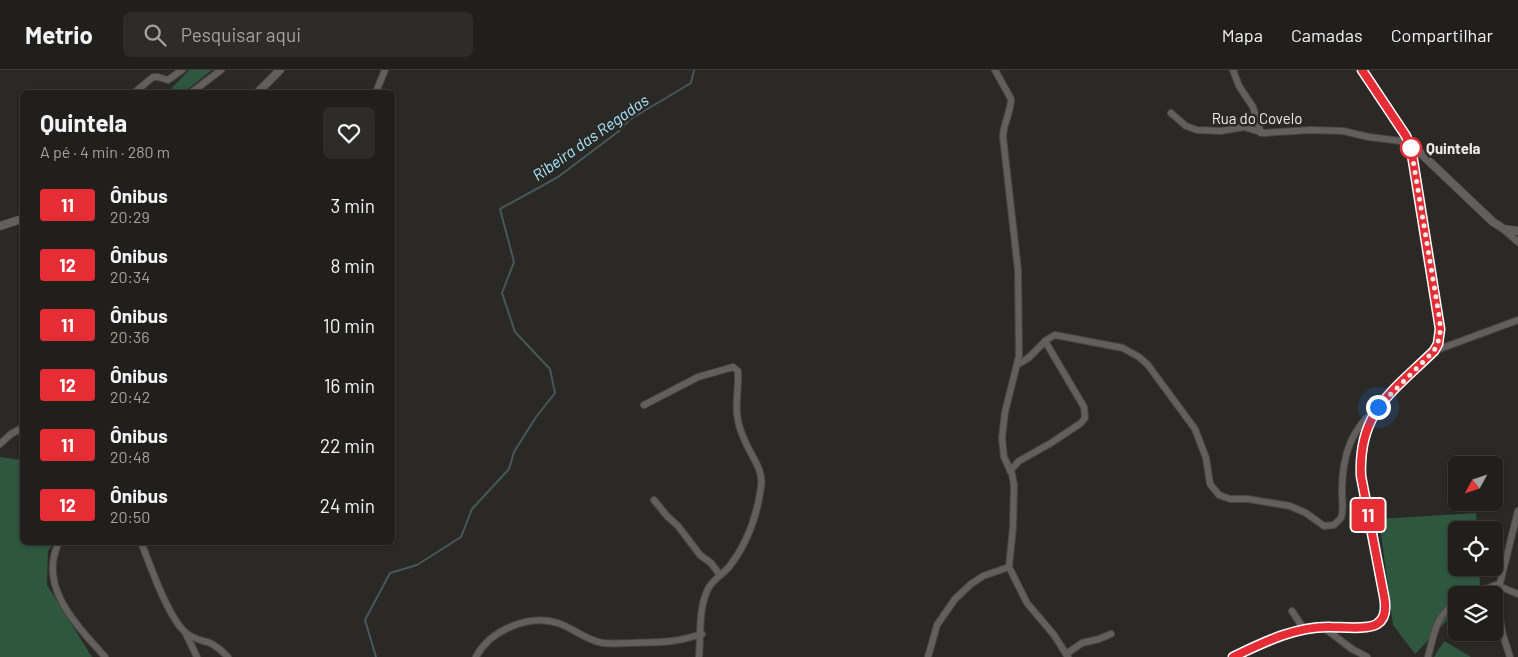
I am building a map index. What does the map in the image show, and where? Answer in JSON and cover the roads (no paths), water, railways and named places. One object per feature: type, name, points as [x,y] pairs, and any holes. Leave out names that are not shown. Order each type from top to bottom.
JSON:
[{"type":"street","points":[[138,90],[153,77],[168,80],[182,70]]},
{"type":"street","points":[[195,90],[221,70]]},
{"type":"street","points":[[260,90],[280,70]]},
{"type":"street","points":[[377,90],[385,70]]},
{"type":"street","points":[[995,70],[1011,99],[1004,124],[1003,137],[1018,262],[1018,364],[1002,428],[1002,449],[1014,485],[1014,527],[1009,567],[1027,603],[1054,635],[1067,656],[1082,643],[1111,634]]},
{"type":"street","points":[[1233,70],[1239,86],[1252,107],[1261,133]]},
{"type":"street","points":[[1362,70],[1409,142],[1490,219],[1518,242]]},
{"type":"street","name":"Rua do Covelo","points":[[1171,113],[1180,122],[1193,129],[1221,131],[1246,128],[1261,133],[1310,130],[1343,131],[1369,137],[1409,142]]},
{"type":"street","points":[[1018,364],[1052,336],[1060,335],[1116,346],[1139,357],[1151,368],[1196,428],[1208,463],[1210,484],[1217,492],[1230,499],[1260,500],[1290,506],[1324,526],[1334,525],[1341,518],[1343,475],[1347,454],[1358,427],[1434,351],[1440,337],[1440,321],[1409,142]]},
{"type":"street","points":[[0,226],[20,220]]},
{"type":"street","points":[[1503,229],[1518,231]]},
{"type":"street","points":[[1434,351],[1518,320]]},
{"type":"street","points":[[1010,470],[1019,461],[1051,443],[1081,423],[1085,418],[1084,407],[1045,341]]},
{"type":"street","points":[[644,405],[698,377],[733,367],[738,370],[736,416],[744,439],[758,467],[762,483],[752,526],[732,563],[712,582],[706,594],[702,610],[702,634],[699,657]]},
{"type":"street","points":[[1233,657],[1289,632],[1303,628],[1323,626],[1371,627],[1380,622],[1385,612],[1384,596],[1361,467],[1363,439],[1368,424],[1376,410]]},
{"type":"street","points":[[0,444],[20,429]]},
{"type":"street","points":[[654,500],[666,516],[678,526],[700,555],[720,575]]},
{"type":"street","points":[[1498,586],[1518,511]]},
{"type":"street","points":[[58,545],[53,554],[52,567],[56,591],[75,621],[104,657]]},
{"type":"street","points":[[141,545],[162,593],[198,657]]},
{"type":"street","points":[[928,657],[937,624],[955,599],[983,576],[1009,567]]},
{"type":"street","points":[[1503,588],[1518,594]]},
{"type":"street","points":[[1428,657],[1438,621],[1448,609]]},
{"type":"street","points":[[1292,611],[1303,628]]},
{"type":"street","points":[[476,657],[480,650],[509,628],[534,620],[557,623],[593,640],[605,643],[672,641],[702,634]]},
{"type":"street","points":[[1323,626],[1367,657]]},
{"type":"street","points":[[186,634],[210,644],[228,657]]},
{"type":"street","points":[[1503,635],[1510,657]]},
{"type":"waterway","name":"Ribeira das Regadas","points":[[376,657],[365,620],[390,573],[417,565],[461,537],[472,509],[509,469],[514,452],[536,417],[555,393],[550,369],[515,332],[502,293],[514,262],[500,209],[558,177],[619,131],[629,120],[691,83],[694,70]]},
{"type":"place","name":"Quintela","points":[[1411,148]]}]
